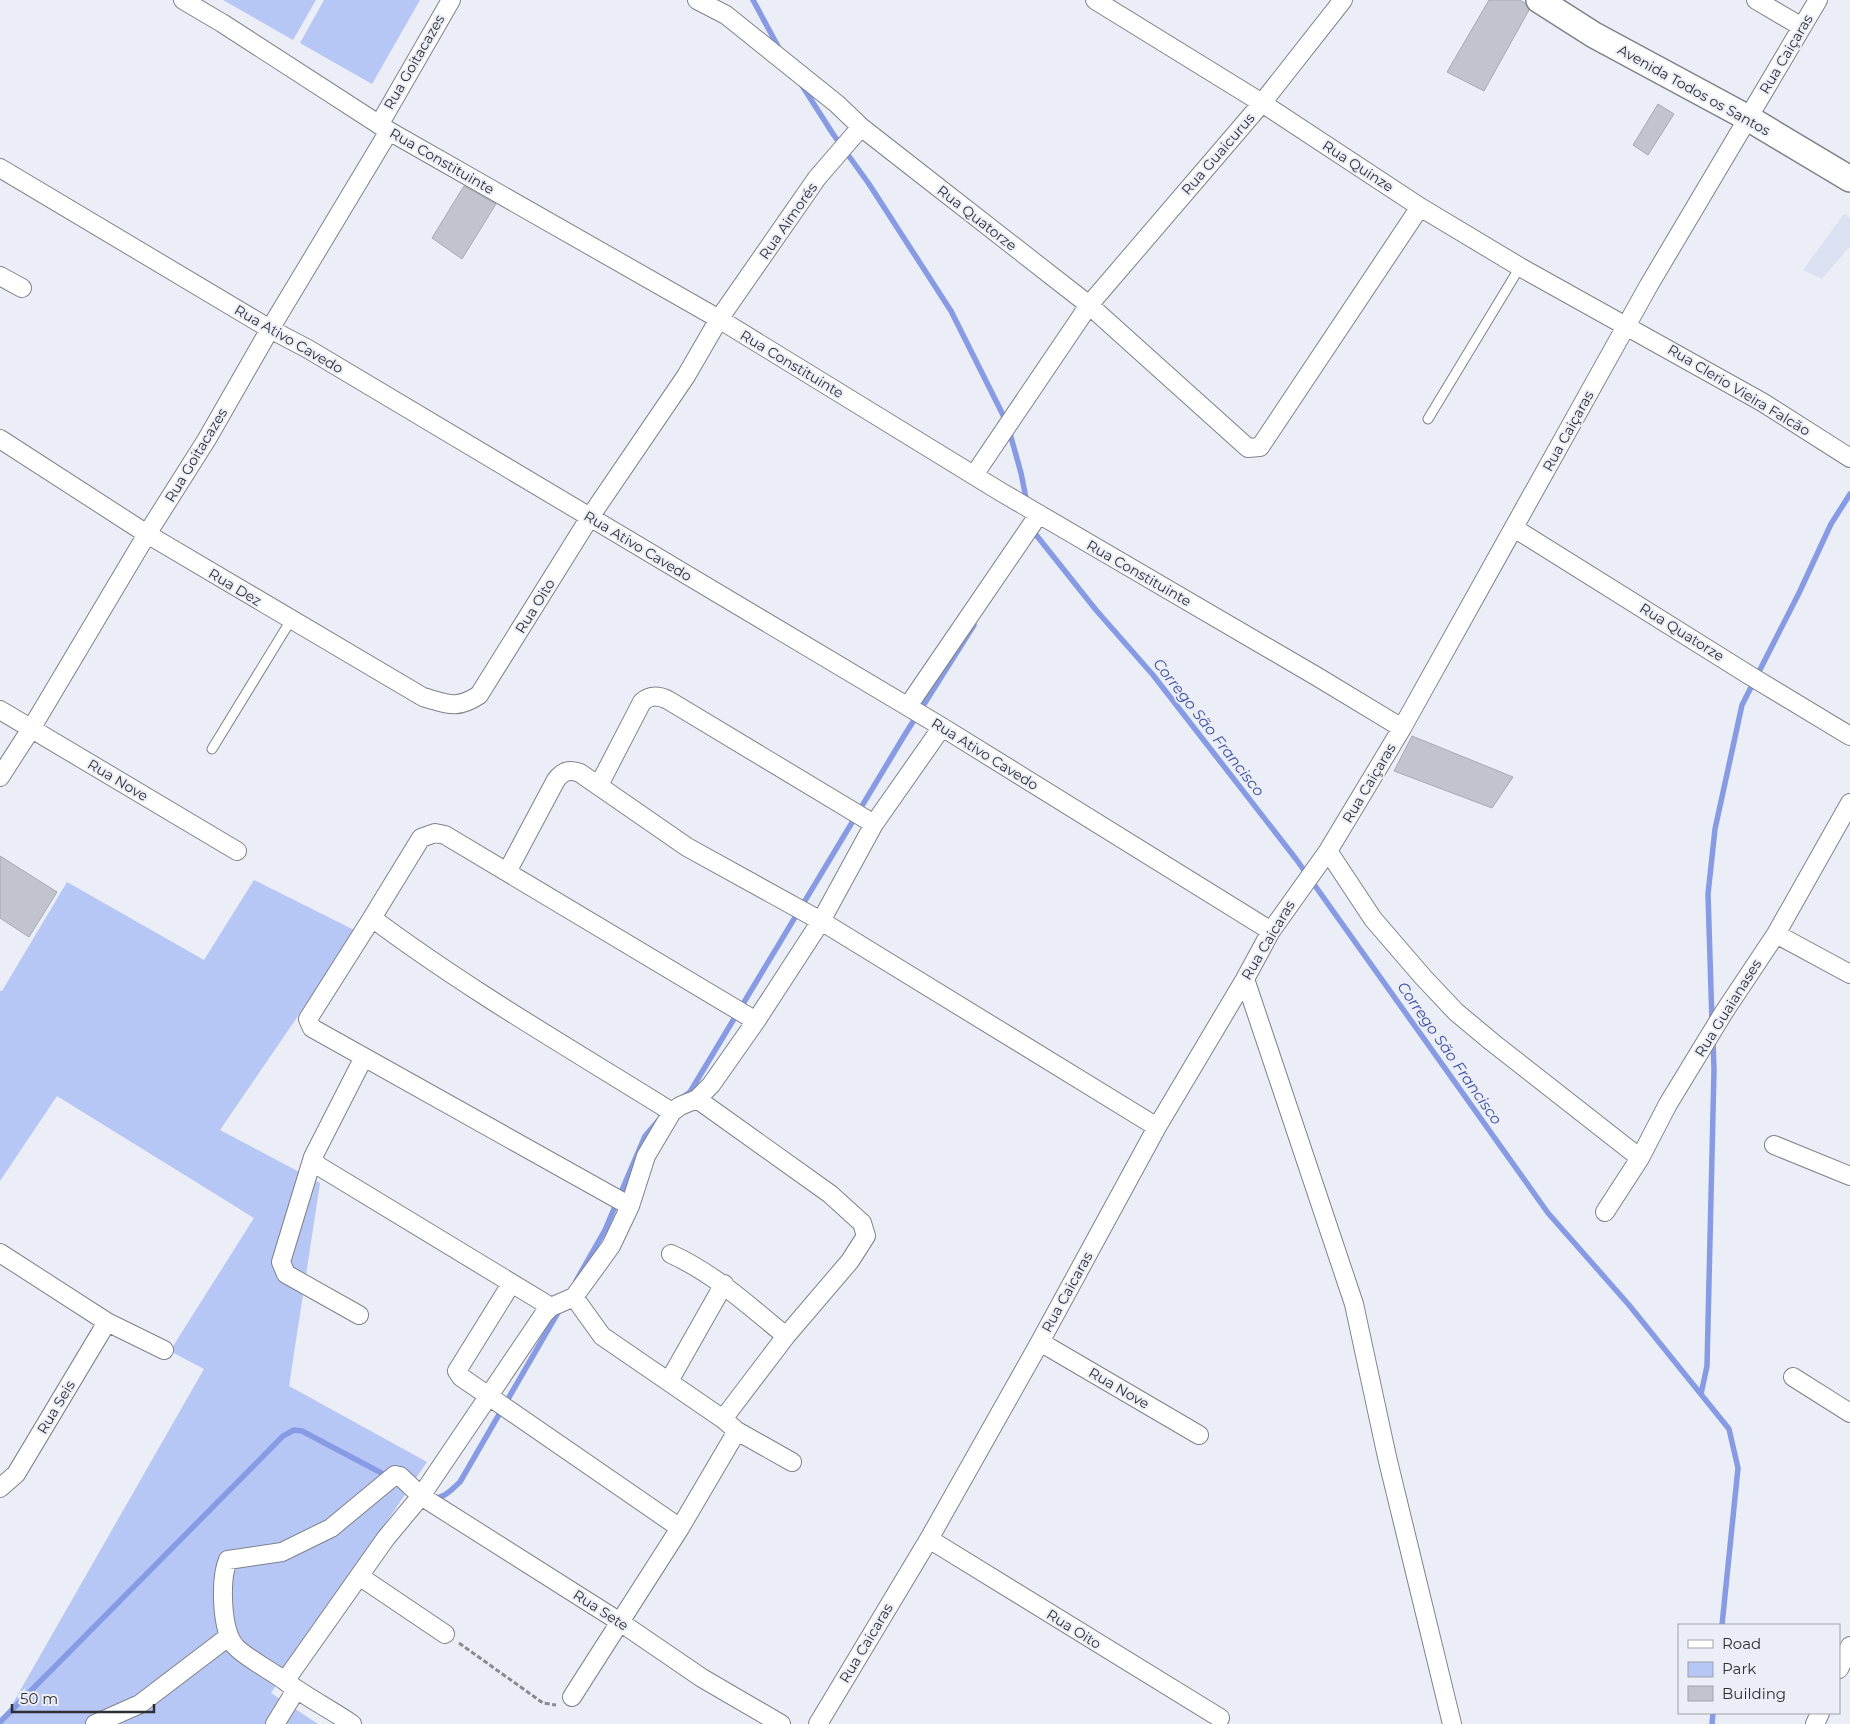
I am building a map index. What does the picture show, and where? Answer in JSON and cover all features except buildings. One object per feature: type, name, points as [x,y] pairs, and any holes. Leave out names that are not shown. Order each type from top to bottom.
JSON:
[{"type":"street","name":"Rua Constituinte","points":[[183,0],[222,23],[384,128],[720,319],[1001,492],[1033,520],[1316,676],[1402,728]]},
{"type":"street","name":"Rua Goitacazes","points":[[0,777],[31,729],[147,534],[207,439],[384,128],[451,0]]},
{"type":"street","name":"Rua Quatorze","points":[[697,0],[723,7],[780,60],[836,104],[861,127],[1089,305],[1248,448],[1260,446],[1420,207]]},
{"type":"street","name":"Rua Quinze","points":[[1095,0],[1262,103],[1420,207],[1520,268],[1626,325]]},
{"type":"street","name":"Rua Guaicurus","points":[[974,475],[1089,305],[1262,103],[1343,0]]},
{"type":"street","name":"Avenida Todos os Santos","points":[[1539,0],[1594,35],[1748,118],[1850,179]]},
{"type":"street","points":[[1756,0],[1802,27]]},
{"type":"street","name":"Rua Caiçaras","points":[[1324,856],[1402,728],[1626,325],[1818,0]]},
{"type":"street","name":"Rua Aimorés","points":[[590,517],[686,376],[720,319],[825,169],[861,127]]},
{"type":"street","name":"Rua Ativo Cavedo","points":[[0,168],[270,329],[317,354],[908,706],[1271,931]]},
{"type":"street","points":[[0,276],[22,288]]},
{"type":"street","name":"Rua Clerio Vieira Falcão","points":[[1626,325],[1762,402],[1850,458]]},
{"type":"street","name":"Rua Dez","points":[[0,440],[147,534],[423,698],[453,705],[466,704],[479,695]]},
{"type":"street","name":"Rua Oito","points":[[479,695],[590,517]]},
{"type":"street","points":[[908,706],[1033,520]]},
{"type":"street","name":"Rua Quatorze","points":[[1514,528],[1850,736]]},
{"type":"street","points":[[599,785],[642,702],[646,698],[657,696],[668,700],[874,824]]},
{"type":"street","name":"Rua Nove","points":[[0,710],[237,851]]},
{"type":"street","points":[[274,1724],[308,1649],[359,1576],[386,1538],[420,1496],[551,1308],[574,1297],[611,1246],[630,1206],[646,1156],[672,1112],[680,1106],[697,1099],[711,1086],[821,921],[874,824],[942,727]]},
{"type":"street","points":[[507,872],[562,773],[573,771],[599,785],[687,847],[821,921],[1158,1127]]},
{"type":"street","name":"Rua Guaianases","points":[[1605,1212],[1640,1158],[1668,1104],[1696,1057],[1776,934],[1850,803]]},
{"type":"street","points":[[630,1206],[312,1028],[308,1019],[422,838],[434,833],[445,835],[756,1021]]},
{"type":"street","points":[[1324,856],[1373,919],[1456,1012],[1640,1158]]},
{"type":"street","name":"Rua Caicaras","points":[[818,1724],[929,1540],[1158,1127],[1271,931],[1324,856]]},
{"type":"street","points":[[372,918],[403,942],[500,1005],[672,1112]]},
{"type":"street","points":[[1776,934],[1850,974]]},
{"type":"street","points":[[1245,979],[1354,1304],[1387,1458],[1452,1724]]},
{"type":"street","points":[[360,1315],[286,1274],[281,1262],[313,1157],[364,1057]]},
{"type":"street","points":[[697,1099],[830,1194],[862,1222],[866,1231],[866,1236],[850,1261],[786,1336],[723,1418]]},
{"type":"street","points":[[1774,1145],[1850,1176]]},
{"type":"street","points":[[313,1157],[317,1165],[551,1308]]},
{"type":"street","points":[[0,1253],[107,1322],[164,1350]]},
{"type":"street","points":[[671,1254],[694,1264],[724,1284],[786,1336]]},
{"type":"street","points":[[511,1284],[457,1371],[461,1377],[680,1528]]},
{"type":"street","points":[[669,1381],[724,1284]]},
{"type":"street","points":[[574,1297],[602,1336],[723,1418],[737,1431],[792,1462]]},
{"type":"street","name":"Rua Seis","points":[[0,1488],[16,1474],[107,1322]]},
{"type":"street","name":"Rua Nove","points":[[1040,1342],[1199,1435]]},
{"type":"street","points":[[1793,1377],[1850,1413]]},
{"type":"street","points":[[572,1697],[680,1528],[737,1431]]},
{"type":"street","name":"Rua Sete","points":[[228,1637],[222,1594],[225,1567],[228,1560],[282,1552],[331,1528],[395,1475],[400,1476],[420,1496],[620,1622],[702,1678],[781,1724]]},
{"type":"street","name":"Rua Oito","points":[[929,1540],[1220,1718]]},
{"type":"street","points":[[359,1576],[445,1634]]},
{"type":"street","points":[[95,1724],[140,1704],[228,1637],[236,1648],[352,1724]]},
{"type":"street","points":[[1840,1666],[1850,1646]]},
{"type":"lane","points":[[1428,419],[1520,268]]},
{"type":"lane","points":[[212,749],[291,620]]},
{"type":"path","points":[[445,1634],[543,1703],[562,1704],[572,1697]]},
{"type":"shaded area","points":[[1844,214],[1850,218],[1850,246],[1822,279],[1803,270]]},
{"type":"green space","points":[[223,0],[316,0],[293,40]]},
{"type":"green space","points":[[324,0],[420,0],[372,84],[300,43]]},
{"type":"green space","points":[[254,880],[356,931],[220,1130],[320,1183],[289,1386],[427,1462],[271,1693],[318,1724],[1,1724],[204,1369],[170,1351],[254,1218],[57,1096],[0,1181],[0,991],[2,991],[67,882],[204,960]]},
{"type":"waterway","points":[[753,0],[780,50]]},
{"type":"waterway","points":[[801,84],[833,134],[869,184],[951,311],[1006,421]]},
{"type":"waterway","points":[[1009,430],[1027,503]]},
{"type":"waterway","points":[[1712,1022],[1708,894],[1715,829],[1742,705],[1799,593],[1831,524],[1850,494]]},
{"type":"waterway","name":"Corrego São Francisco","points":[[1033,531],[1096,610],[1153,675],[1296,859],[1548,1213],[1629,1305],[1729,1429],[1738,1468],[1722,1624]]},
{"type":"waterway","points":[[682,1098],[690,1092],[904,736],[974,625]]},
{"type":"waterway","points":[[1701,1394],[1707,1366],[1714,1070],[1713,1041]]},
{"type":"waterway","points":[[576,1281],[605,1230],[645,1136],[658,1121]]},
{"type":"waterway","points":[[432,1498],[444,1495],[460,1482],[560,1309]]},
{"type":"waterway","points":[[0,1722],[283,1436],[294,1430],[302,1431],[389,1477]]},
{"type":"waterway","name":"Corrego São Francisco","points":[[1712,1724],[1713,1714]]}]
